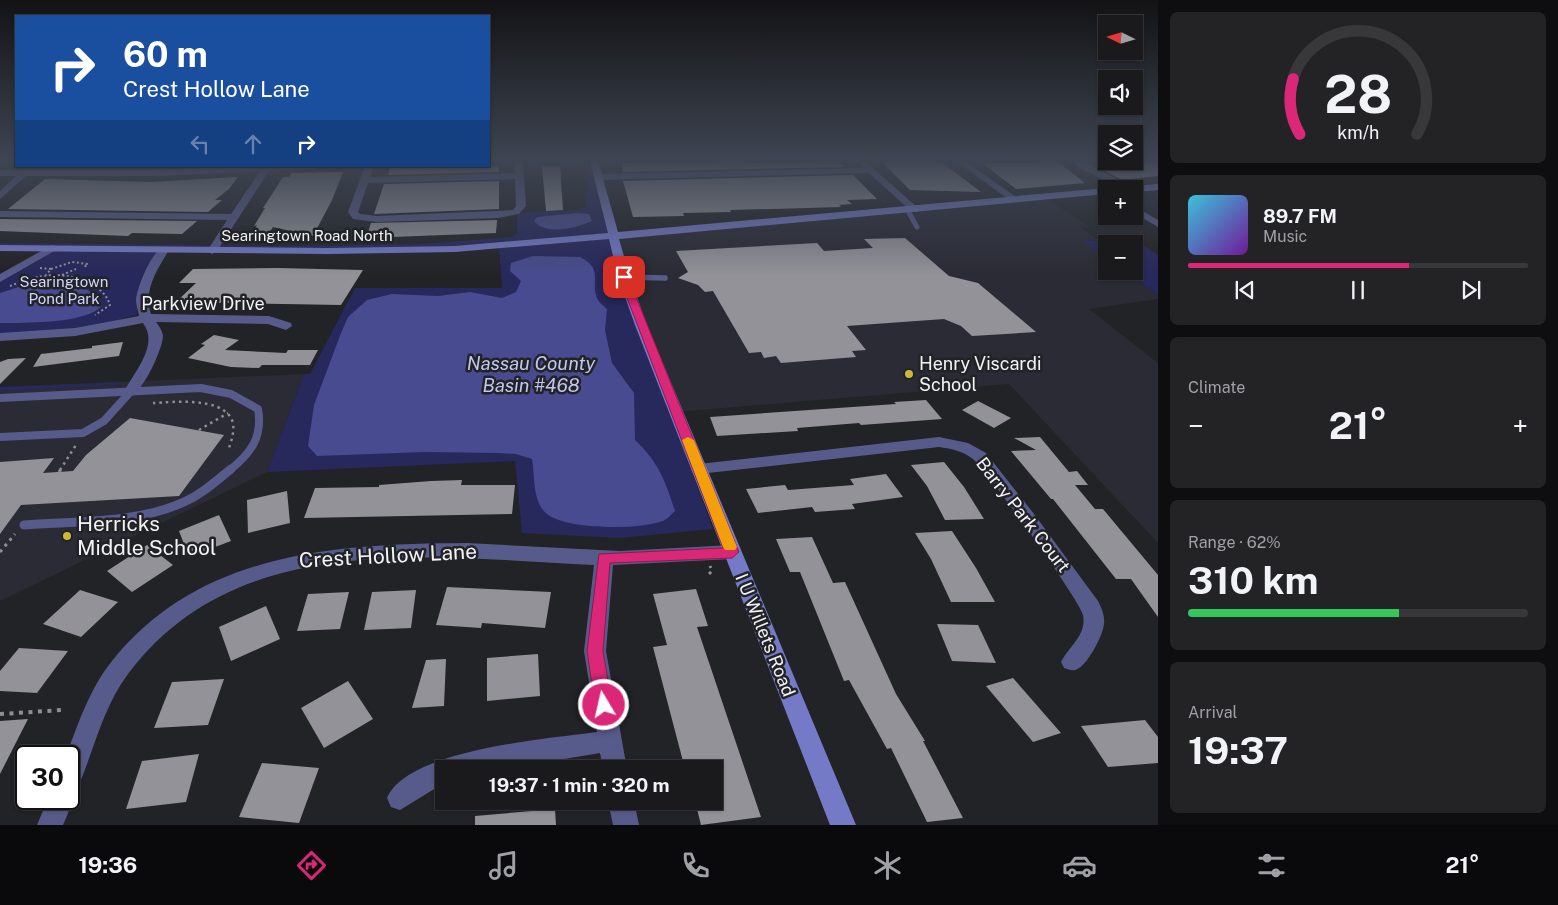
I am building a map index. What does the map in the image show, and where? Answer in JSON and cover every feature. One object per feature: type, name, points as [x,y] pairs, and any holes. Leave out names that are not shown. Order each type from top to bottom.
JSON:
[{"type":"main road","name":"I U Willets Road","points":[[604,200],[624,277],[732,552],[843,825]]},
{"type":"main road","name":"Searingtown Road North","points":[[0,248],[212,251],[423,250],[614,236],[1021,200]]},
{"type":"street","points":[[212,251],[246,200]]},
{"type":"street","points":[[358,200],[353,214],[357,217],[377,219],[512,214],[520,209],[520,200]]},
{"type":"street","points":[[902,200],[912,210]]},
{"type":"street","points":[[0,214],[234,217]]},
{"type":"street","points":[[1143,215],[1158,224]]},
{"type":"street","points":[[4,283],[52,248]]},
{"type":"street","points":[[132,390],[154,347],[156,335],[142,305],[143,288],[149,274],[164,250]]},
{"type":"street","name":"Parkview Drive","points":[[0,338],[76,332],[147,318],[269,320],[286,326]]},
{"type":"street","name":"Barry Park Court","points":[[699,469],[939,442],[962,446],[974,452],[1028,518],[1091,607],[1095,621],[1092,635],[1072,662]]},
{"type":"street","name":"Crest Hollow Lane","points":[[80,752],[106,689],[120,668],[148,635],[191,600],[234,579],[281,563],[335,556],[435,551],[494,551],[604,558],[732,552]]},
{"type":"street","points":[[604,558],[595,651],[613,760]]},
{"type":"street","points":[[487,760],[610,741]]},
{"type":"street","points":[[400,798],[417,784],[435,774]]},
{"type":"street","points":[[50,825],[56,810]]},
{"type":"street","points":[[623,810],[626,825]]},
{"type":"lane","points":[[912,210],[918,227]]},
{"type":"lane","points":[[624,277],[665,278]]},
{"type":"lane","points":[[0,398],[200,388],[229,392],[258,409],[262,425],[257,442],[241,460],[204,491],[171,507],[135,516],[24,525]]},
{"type":"lane","points":[[0,437],[83,433],[104,421],[132,390]]},
{"type":"path","points":[[51,268],[78,261],[88,264],[83,268]]},
{"type":"path","points":[[4,283],[61,275],[76,269]]},
{"type":"path","points":[[61,275],[99,288],[108,297],[110,305],[107,309],[89,317]]},
{"type":"path","points":[[145,404],[201,402],[217,406],[228,413],[235,425],[235,434],[229,448]]},
{"type":"path","points":[[199,430],[228,413]]},
{"type":"path","points":[[68,446],[82,443]]},
{"type":"path","points":[[59,472],[77,445]]},
{"type":"path","points":[[0,552],[24,525]]},
{"type":"path","points":[[0,714],[62,710]]},
{"type":"shaded area","name":"Henry Viscardi School","points":[[1028,200],[1047,200],[1090,227],[1082,228],[1098,240],[1081,240],[1098,253],[1098,280],[1137,280],[1158,295],[1158,299],[1089,309],[1158,363],[1158,543],[1009,384],[676,412],[614,236]]},
{"type":"shaded area","name":"Herricks Middle School","points":[[304,374],[267,472],[0,601],[0,387]]},
{"type":"green space","name":"Nassau County Basin #468","points":[[585,200],[601,200],[621,280],[713,529],[619,538],[522,533],[515,461],[267,472],[304,374],[310,374],[355,288],[502,288],[499,246],[162,250],[144,272],[139,287],[137,315],[78,330],[0,335],[0,280],[51,250],[0,249],[0,243],[292,246],[421,244],[512,237],[517,233],[517,215],[525,212],[579,210],[586,206]]},
{"type":"green space","points":[[1080,240],[1098,241],[1098,253]]},
{"type":"green space","points":[[1143,245],[1158,255],[1158,295],[1137,280],[1143,280]]},
{"type":"green space","points":[[125,382],[117,385],[0,391],[0,387]]},
{"type":"water","points":[[578,213],[589,214],[592,221],[570,228],[553,229],[539,226],[534,221],[537,217]]},
{"type":"water","name":"Nassau County Basin #468","points":[[533,256],[580,257],[592,266],[598,300],[607,309],[605,330],[612,363],[634,393],[635,440],[656,464],[675,511],[665,520],[638,526],[604,527],[586,526],[557,519],[542,509],[536,496],[532,459],[516,454],[424,452],[317,456],[308,446],[314,405],[341,333],[348,317],[367,300],[392,294],[438,296],[470,292],[502,298],[516,292],[521,281],[510,271],[511,263]]},
{"type":"water","points":[[43,279],[58,280],[77,285],[94,294],[102,305],[84,316],[70,319],[0,323],[0,293]]},
{"type":"building","points":[[20,200],[222,200],[208,212],[8,209]]},
{"type":"building","points":[[268,200],[332,200],[313,236],[273,227],[265,239],[248,239],[257,225],[254,226],[265,208],[263,208]]},
{"type":"building","points":[[379,200],[499,200],[499,209],[374,214]]},
{"type":"building","points":[[545,200],[562,200],[563,210],[546,211]]},
{"type":"building","points":[[628,200],[862,200],[847,200],[852,204],[839,205],[841,207],[730,210],[731,212],[683,213],[684,216],[633,217]]},
{"type":"building","points":[[0,219],[197,221],[182,234],[132,233],[128,236],[0,231]]},
{"type":"building","points":[[497,220],[496,233],[366,238],[371,223]]},
{"type":"building","points":[[905,238],[949,276],[978,283],[1036,332],[972,336],[961,326],[944,319],[847,326],[866,350],[852,351],[856,357],[781,363],[776,356],[764,358],[761,352],[749,353],[713,291],[705,292],[698,285],[678,278],[688,272],[676,251],[817,243],[824,251],[873,248],[864,239]]},
{"type":"building","points":[[193,269],[363,270],[341,305],[176,302],[196,283],[179,283]]},
{"type":"building","points":[[214,335],[239,340],[225,350],[286,353],[288,350],[318,350],[310,365],[262,365],[259,368],[231,367],[188,358],[205,345],[201,344]]},
{"type":"building","points":[[123,342],[119,356],[33,367],[41,354]]},
{"type":"building","points":[[26,358],[0,384],[0,362],[8,359]]},
{"type":"building","points":[[926,400],[942,419],[861,425],[859,423],[797,428],[798,431],[717,436],[710,417],[896,404],[894,402]]},
{"type":"building","points":[[978,401],[1011,418],[994,428],[962,410]]},
{"type":"building","points":[[130,418],[224,435],[179,496],[21,505],[0,534],[0,462],[54,458],[43,473],[73,471],[86,455]]},
{"type":"building","points":[[1040,437],[1069,472],[1077,471],[1088,485],[1075,485],[1095,509],[1103,509],[1158,575],[1158,617],[1131,579],[1116,579],[1053,499],[1051,499],[1011,451],[1036,450],[1014,438]]},
{"type":"building","points":[[944,462],[964,487],[984,519],[945,520],[927,486],[911,465]]},
{"type":"building","points":[[886,474],[903,497],[852,504],[855,509],[815,512],[812,507],[758,513],[746,489],[785,485],[788,490],[854,485],[850,479]]},
{"type":"building","points":[[462,480],[461,485],[515,485],[512,514],[304,518],[315,488],[379,487],[379,485]]},
{"type":"building","points":[[287,491],[290,523],[248,533],[247,500]]},
{"type":"building","points":[[219,515],[231,541],[189,557],[179,531]]},
{"type":"building","points":[[952,531],[995,602],[951,602],[931,559],[915,533]]},
{"type":"building","points":[[812,537],[833,583],[845,582],[896,694],[925,741],[923,741],[963,818],[927,822],[891,748],[887,749],[849,680],[844,681],[800,572],[790,572],[776,539]]},
{"type":"building","points":[[147,545],[173,565],[132,592],[107,571]]},
{"type":"building","points":[[447,587],[551,592],[545,628],[482,623],[481,628],[436,625]]},
{"type":"building","points":[[696,589],[708,626],[697,627],[761,817],[701,825],[697,810],[723,810],[723,760],[683,760],[653,647],[667,645],[653,594]]},
{"type":"building","points":[[80,590],[118,602],[81,637],[43,624]]},
{"type":"building","points":[[416,590],[411,628],[364,630],[372,592]]},
{"type":"building","points":[[349,592],[340,629],[297,631],[308,594]]},
{"type":"building","points":[[266,606],[280,639],[231,661],[219,627]]},
{"type":"building","points":[[937,624],[978,625],[996,663],[952,661]]},
{"type":"building","points":[[19,648],[68,651],[37,693],[0,691],[0,671]]},
{"type":"building","points":[[538,654],[540,696],[487,701],[487,658]]},
{"type":"building","points":[[446,659],[444,706],[412,708],[426,660]]},
{"type":"building","points":[[1013,678],[1061,733],[1033,742],[986,686]]},
{"type":"building","points":[[224,679],[208,725],[154,728],[172,682]]},
{"type":"building","points":[[348,681],[373,719],[324,748],[301,708]]},
{"type":"building","points":[[28,719],[0,774],[0,721]]},
{"type":"building","points":[[1145,720],[1158,737],[1158,763],[1108,767],[1081,726]]},
{"type":"building","points":[[199,754],[186,802],[126,809],[142,761]]},
{"type":"building","points":[[262,763],[319,768],[299,823],[239,817]]},
{"type":"building","points":[[555,810],[556,825],[475,825],[475,816]]},
{"type":"slow traffic","points":[[688,440],[730,547]]},
{"type":"place","name":"Henry Viscardi School","points":[[909,374]]},
{"type":"place","name":"Herricks Middle School","points":[[67,536]]},
{"type":"route","points":[[604,705],[595,651],[604,558],[732,552],[624,277]]},
{"type":"park label","name":"Searingtown Pond Park","points":[[64,290]]}]
